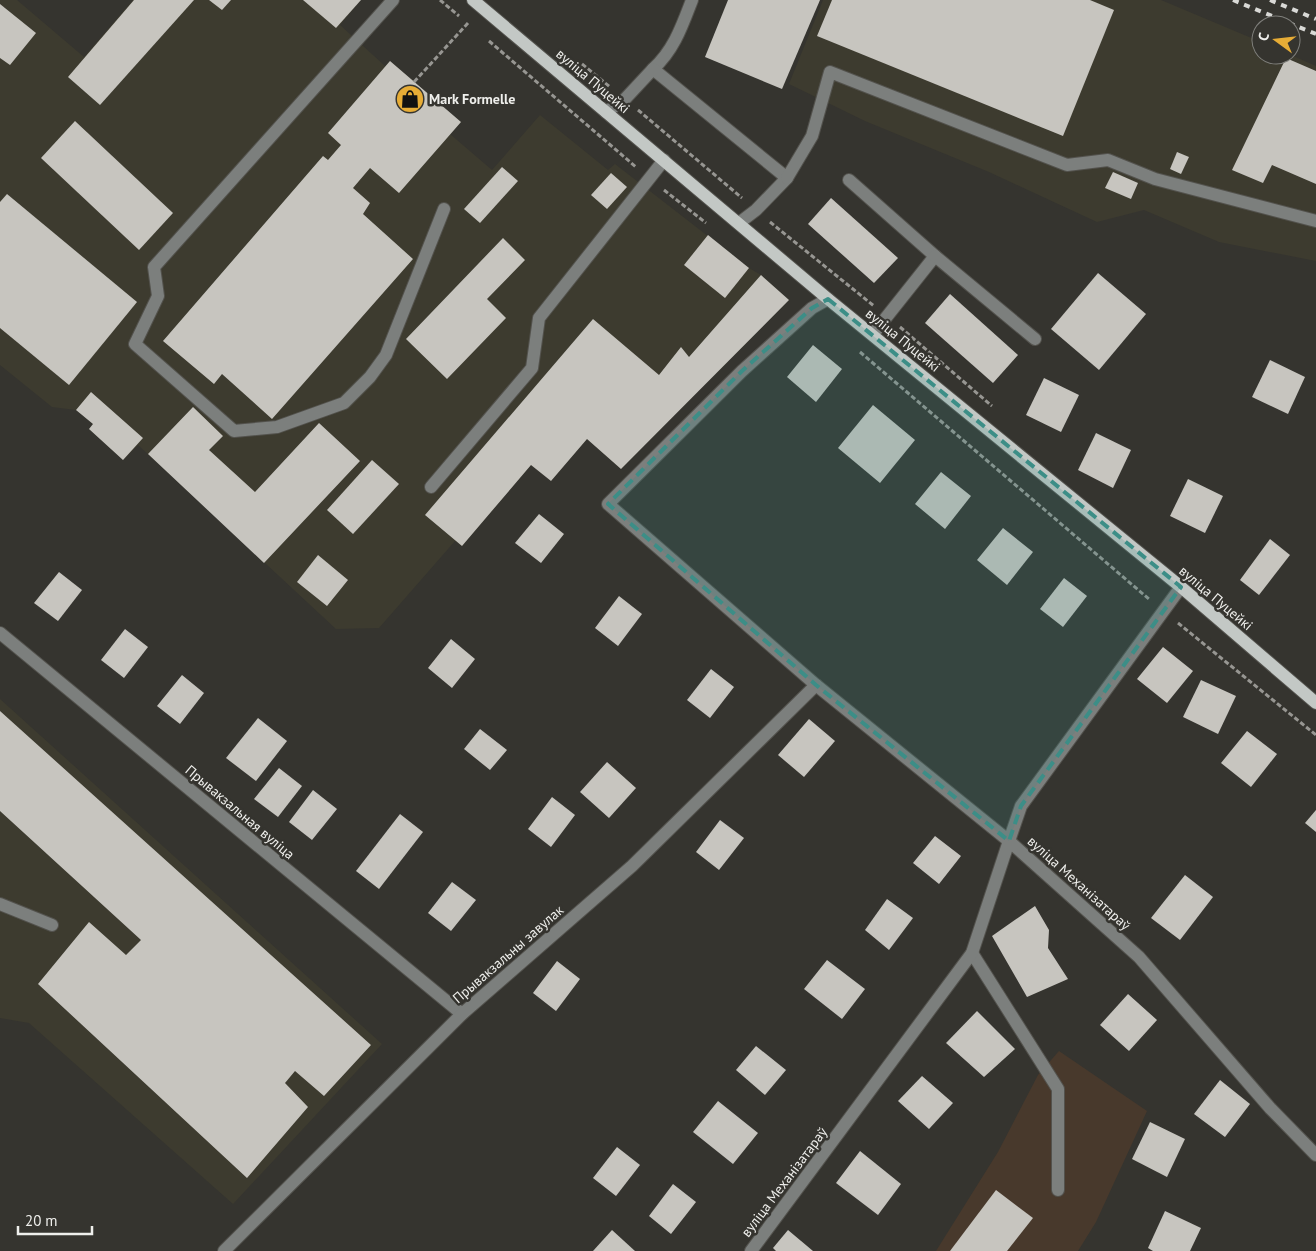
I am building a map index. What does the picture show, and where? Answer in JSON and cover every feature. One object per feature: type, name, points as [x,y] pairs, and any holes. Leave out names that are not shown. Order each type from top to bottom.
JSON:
[{"type":"main road","name":"вуліца Пуцейкі","points":[[473,0],[828,298],[1181,587],[1316,703]]},
{"type":"street","points":[[393,0],[154,266],[158,296],[135,344],[234,431],[277,427],[344,403],[370,377],[386,354],[444,208]]},
{"type":"street","points":[[606,112],[625,99],[665,58],[677,40],[692,0]]},
{"type":"street","points":[[653,69],[787,178]]},
{"type":"street","points":[[739,223],[756,210],[787,178],[812,136],[830,72],[1067,165],[1108,160],[1155,179],[1316,222]]},
{"type":"street","points":[[431,487],[532,368],[539,318],[664,160]]},
{"type":"street","points":[[849,180],[935,256],[1035,338]]},
{"type":"street","points":[[873,334],[935,256]]},
{"type":"street","points":[[828,298],[812,308],[742,371],[608,504],[816,685],[1009,841],[1021,806],[1181,587]]},
{"type":"street","name":"Прывакзальная вуліца","points":[[0,634],[462,1014]]},
{"type":"street","name":"Прывакзальны завулак","points":[[224,1251],[462,1014],[632,866],[816,685]]},
{"type":"street","name":"вуліца Механізатараў","points":[[751,1251],[972,953],[1009,841],[1139,957],[1270,1108],[1316,1155]]},
{"type":"street","points":[[0,904],[52,925]]},
{"type":"street","points":[[972,953],[1058,1089],[1058,1190]]},
{"type":"path","points":[[440,0],[475,28]]},
{"type":"path","points":[[414,82],[468,23]]},
{"type":"path","points":[[487,39],[590,130],[713,229]]},
{"type":"path","points":[[579,62],[999,412]]},
{"type":"path","points":[[854,347],[1163,610],[1316,736]]},
{"type":"highlighted area","points":[[828,299],[1181,587],[1021,806],[1009,841],[816,685],[608,504],[742,371],[812,308]]},
{"type":"shaded area","points":[[0,0],[17,0],[84,57],[133,0],[361,0],[340,25],[385,66],[390,61],[461,122],[450,134],[492,170],[540,115],[608,170],[615,164],[749,268],[761,275],[789,300],[621,469],[587,439],[551,481],[531,465],[462,546],[455,541],[379,628],[336,629],[138,445],[123,460],[89,429],[93,424],[76,410],[52,407],[0,365]]},
{"type":"shaded area","points":[[823,0],[1161,0],[1251,38],[1251,65],[1301,65],[1301,59],[1316,66],[1316,261],[1219,242],[1144,210],[1097,222],[989,172],[865,121],[789,84]]},
{"type":"shaded area","points":[[0,699],[382,1044],[233,1204],[29,1023],[0,1018]]},
{"type":"shaded area","points":[[1059,1051],[1147,1111],[1096,1222],[1078,1251],[936,1251],[998,1152],[1038,1075]]},
{"type":"building","points":[[134,0],[194,0],[100,105],[68,77]]},
{"type":"building","points":[[209,0],[231,0],[222,10]]},
{"type":"building","points":[[303,0],[361,0],[336,28]]},
{"type":"building","points":[[728,0],[820,0],[782,89],[705,57]]},
{"type":"building","points":[[832,0],[1090,0],[1114,10],[1063,136],[817,36]]},
{"type":"building","points":[[0,4],[36,33],[10,65],[0,58]]},
{"type":"building","points":[[390,61],[461,122],[399,193],[370,168],[353,188],[370,203],[363,214],[413,259],[272,419],[222,374],[214,384],[163,341],[323,156],[328,160],[341,145],[328,133]]},
{"type":"building","points":[[1301,64],[1316,71],[1316,184],[1272,165],[1263,183],[1232,170],[1283,65]]},
{"type":"building","points":[[75,121],[173,213],[139,250],[41,158]]},
{"type":"building","points":[[1177,152],[1189,157],[1181,174],[1170,169]]},
{"type":"building","points":[[502,167],[518,181],[480,223],[464,209]]},
{"type":"building","points":[[1113,172],[1138,183],[1131,199],[1105,188]]},
{"type":"building","points":[[611,173],[627,187],[607,209],[591,195]]},
{"type":"building","points":[[7,194],[137,302],[69,385],[0,328],[0,202]]},
{"type":"building","points":[[831,198],[898,258],[874,283],[808,224]]},
{"type":"building","points":[[708,235],[749,268],[725,298],[684,265]]},
{"type":"building","points":[[503,238],[525,260],[487,299],[506,318],[447,379],[406,339]]},
{"type":"building","points":[[1098,273],[1146,314],[1099,370],[1051,329]]},
{"type":"building","points":[[761,275],[789,300],[621,469],[587,439],[551,481],[531,465],[462,546],[425,515],[593,319],[659,375],[681,347],[689,357]]},
{"type":"building","points":[[950,294],[1018,355],[993,383],[925,323]]},
{"type":"building","points":[[813,345],[842,369],[816,402],[787,377]]},
{"type":"building","points":[[1270,360],[1305,377],[1288,414],[1252,397]]},
{"type":"building","points":[[1044,378],[1079,395],[1061,432],[1026,415]]},
{"type":"building","points":[[91,392],[143,438],[123,460],[89,429],[93,424],[76,410]]},
{"type":"building","points":[[873,405],[915,440],[880,483],[838,448]]},
{"type":"building","points":[[193,407],[223,436],[209,450],[255,492],[319,423],[360,461],[264,563],[148,454]]},
{"type":"building","points":[[1096,433],[1131,450],[1113,488],[1078,470]]},
{"type":"building","points":[[372,460],[399,484],[353,534],[327,510]]},
{"type":"building","points":[[941,472],[971,496],[945,529],[915,504]]},
{"type":"building","points":[[1188,479],[1223,496],[1205,533],[1170,516]]},
{"type":"building","points":[[539,514],[564,534],[541,563],[515,543]]},
{"type":"building","points":[[1003,528],[1033,552],[1007,585],[977,560]]},
{"type":"building","points":[[1270,539],[1290,555],[1259,595],[1240,580]]},
{"type":"building","points":[[318,555],[348,580],[327,606],[297,582]]},
{"type":"building","points":[[59,572],[82,590],[58,621],[34,603]]},
{"type":"building","points":[[1064,578],[1087,596],[1063,627],[1040,609]]},
{"type":"building","points":[[619,596],[642,614],[618,646],[595,628]]},
{"type":"building","points":[[125,629],[148,647],[124,678],[101,660]]},
{"type":"building","points":[[451,639],[475,659],[452,688],[428,668]]},
{"type":"building","points":[[1163,647],[1193,671],[1167,703],[1137,679]]},
{"type":"building","points":[[711,669],[734,687],[710,718],[687,700]]},
{"type":"building","points":[[182,675],[204,693],[180,724],[157,706]]},
{"type":"building","points":[[1201,680],[1236,696],[1218,734],[1183,717]]},
{"type":"building","points":[[0,711],[371,1045],[324,1096],[295,1071],[285,1083],[308,1107],[247,1178],[38,984],[89,922],[126,955],[141,940],[0,811]]},
{"type":"building","points":[[258,718],[287,741],[256,781],[226,758]]},
{"type":"building","points":[[809,719],[835,741],[804,777],[778,755]]},
{"type":"building","points":[[480,729],[507,750],[490,770],[464,749]]},
{"type":"building","points":[[1247,731],[1277,754],[1251,787],[1221,763]]},
{"type":"building","points":[[607,762],[636,788],[609,818],[580,792]]},
{"type":"building","points":[[279,768],[302,786],[278,817],[254,799]]},
{"type":"building","points":[[313,790],[337,809],[312,840],[289,822]]},
{"type":"building","points":[[552,797],[575,815],[551,847],[528,829]]},
{"type":"building","points":[[1316,810],[1316,832],[1305,823]]},
{"type":"building","points":[[400,814],[423,832],[379,889],[356,871]]},
{"type":"building","points":[[720,820],[744,838],[719,870],[696,852]]},
{"type":"building","points":[[935,836],[961,856],[939,884],[913,863]]},
{"type":"building","points":[[1185,875],[1213,897],[1180,940],[1151,918]]},
{"type":"building","points":[[452,882],[476,900],[451,931],[428,913]]},
{"type":"building","points":[[887,899],[913,918],[889,950],[865,930]]},
{"type":"building","points":[[1035,906],[1049,930],[1048,948],[1068,979],[1027,997],[992,936]]},
{"type":"building","points":[[827,960],[865,989],[842,1019],[804,989]]},
{"type":"building","points":[[557,961],[580,979],[556,1011],[533,993]]},
{"type":"building","points":[[1128,994],[1157,1020],[1129,1051],[1100,1025]]},
{"type":"building","points":[[977,1011],[1015,1049],[984,1077],[946,1043]]},
{"type":"building","points":[[756,1046],[786,1070],[765,1095],[736,1070]]},
{"type":"building","points":[[922,1076],[953,1103],[929,1129],[898,1101]]},
{"type":"building","points":[[1220,1080],[1250,1104],[1225,1137],[1194,1114]]},
{"type":"building","points":[[718,1101],[758,1133],[733,1164],[693,1132]]},
{"type":"building","points":[[1150,1122],[1185,1139],[1167,1177],[1132,1159]]},
{"type":"building","points":[[617,1147],[640,1165],[616,1196],[593,1178]]},
{"type":"building","points":[[860,1151],[901,1184],[878,1215],[836,1183]]},
{"type":"building","points":[[673,1184],[696,1202],[671,1234],[649,1216]]},
{"type":"building","points":[[996,1190],[1033,1218],[1007,1251],[950,1251]]},
{"type":"building","points":[[1165,1211],[1201,1228],[1190,1251],[1153,1251],[1148,1248]]},
{"type":"building","points":[[612,1230],[635,1251],[593,1251]]},
{"type":"building","points":[[788,1230],[813,1251],[776,1251],[773,1248]]},
{"type":"railway","points":[[1233,0],[1316,34]]},
{"type":"railway","points":[[1270,0],[1316,19]]},
{"type":"place","name":"Mark Formelle","points":[[410,99]]}]
